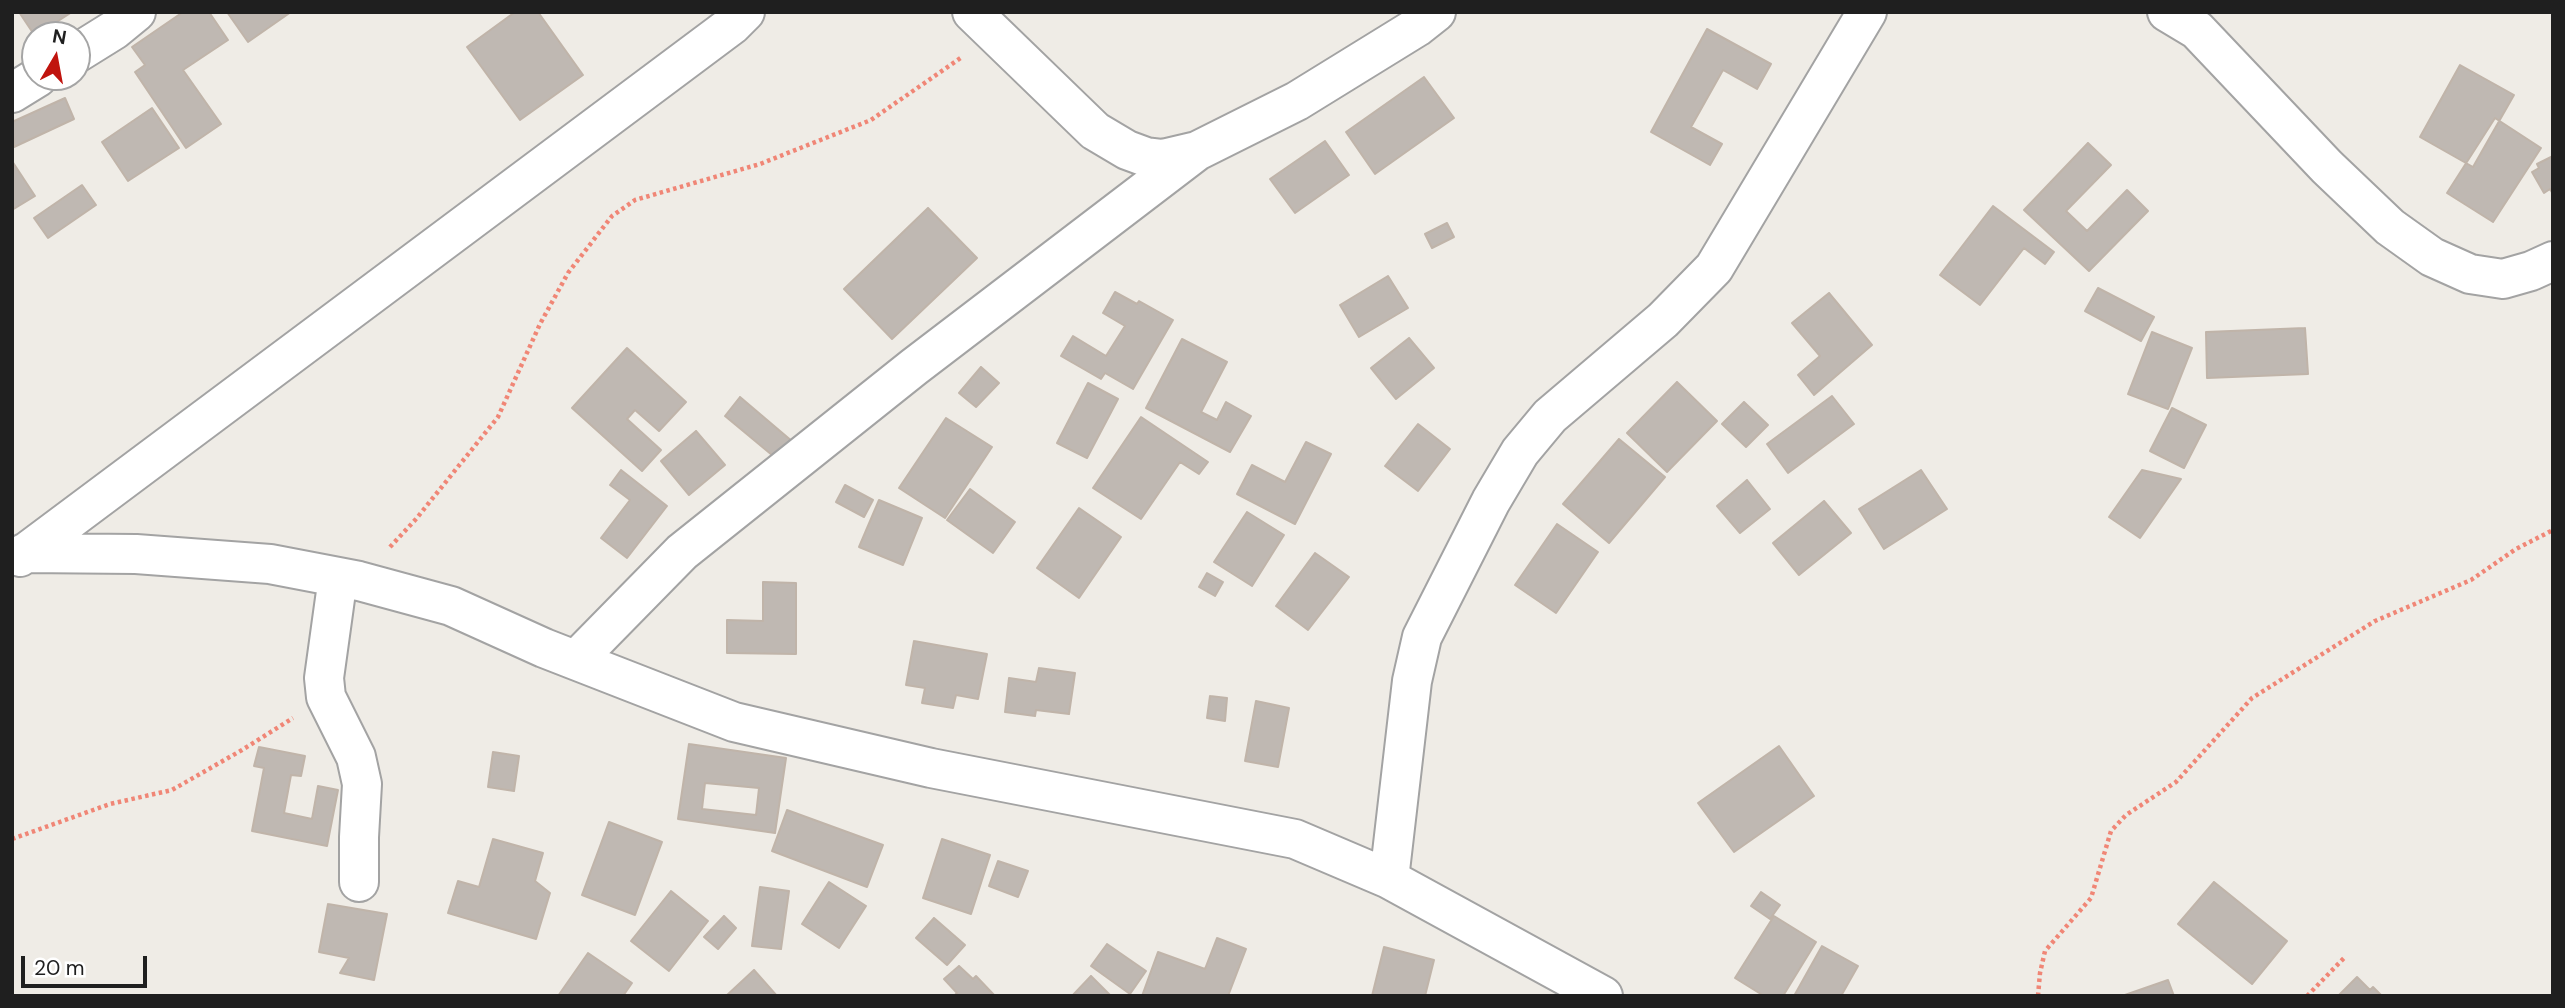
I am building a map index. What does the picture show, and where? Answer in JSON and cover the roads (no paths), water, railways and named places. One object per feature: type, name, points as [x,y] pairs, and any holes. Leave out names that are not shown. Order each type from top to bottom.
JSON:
[{"type":"street","points":[[91,44],[136,12]]},
{"type":"street","points":[[18,559],[746,12]]},
{"type":"street","points":[[576,660],[682,552],[914,367],[1197,151],[1297,102],[1417,27],[1436,12]]},
{"type":"street","points":[[1389,879],[1412,681],[1422,636],[1491,501],[1520,452],[1550,416],[1664,320],[1714,268],[1867,12]]},
{"type":"street","points":[[2189,18],[2327,167],[2390,227],[2432,257],[2470,274],[2503,279],[2553,261]]},
{"type":"street","points":[[984,23],[1095,131],[1127,150],[1146,157],[1163,159],[1197,151]]},
{"type":"street","points":[[18,559],[136,554],[270,564],[348,579],[451,606],[576,660],[734,722],[931,768],[1295,839],[1389,879],[1603,996]]},
{"type":"street","points":[[348,579],[324,678],[326,697],[356,757],[362,784],[359,882]]}]
